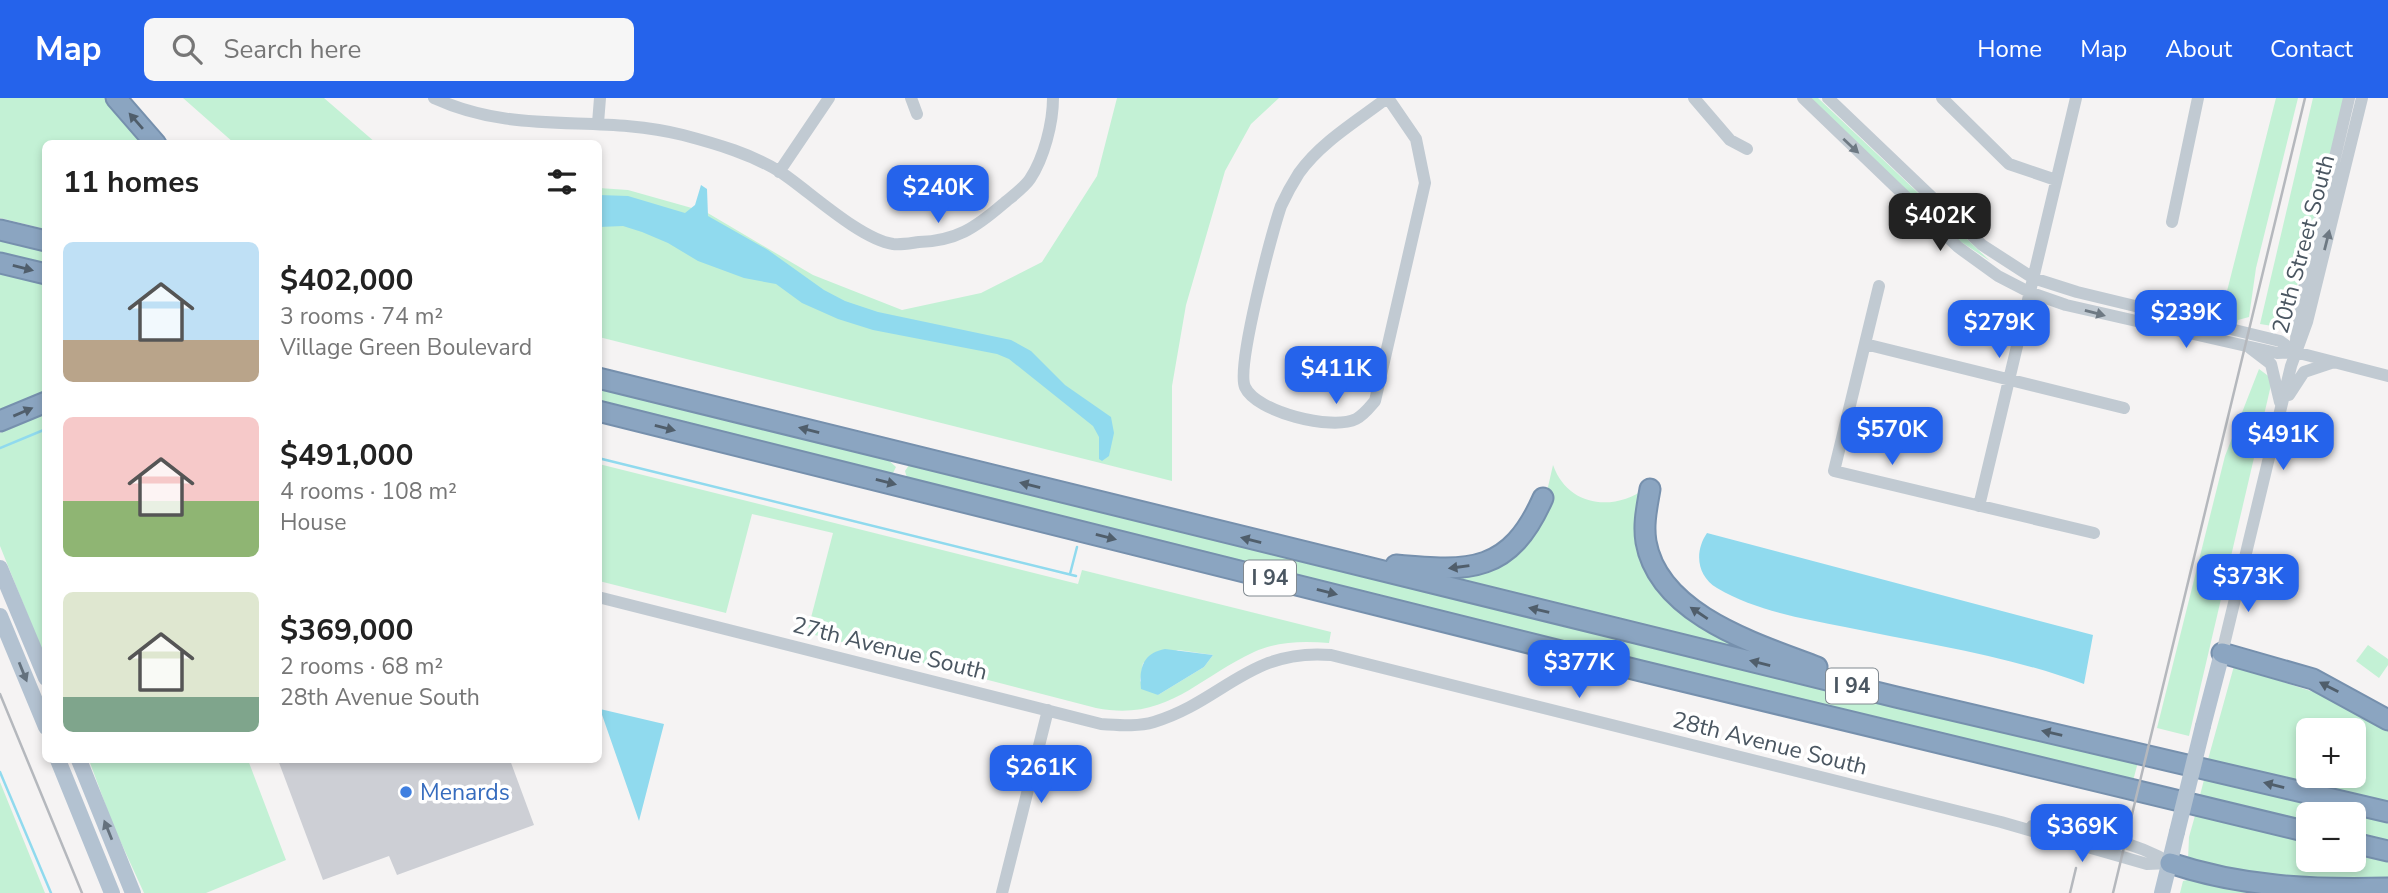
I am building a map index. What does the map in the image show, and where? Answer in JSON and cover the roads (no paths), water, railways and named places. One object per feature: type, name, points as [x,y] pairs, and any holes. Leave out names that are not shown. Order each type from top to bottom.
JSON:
[{"type":"highway","points":[[116,98],[153,140]]},
{"type":"highway","points":[[0,230],[42,240]]},
{"type":"highway","points":[[0,263],[42,273]]},
{"type":"highway","name":"I 94","points":[[602,379],[1317,557],[2388,812]]},
{"type":"highway","points":[[0,421],[42,404]]},
{"type":"highway","name":"I 94","points":[[602,412],[1641,671],[2296,829]]},
{"type":"highway","points":[[1650,489],[1644,520],[1646,544],[1660,578],[1694,611],[1738,637],[1896,697]]},
{"type":"highway","points":[[1317,557],[1442,569],[1487,564],[1514,546],[1533,520],[1543,498]]},
{"type":"highway","points":[[2222,653],[2313,679],[2388,720]]},
{"type":"highway","points":[[2366,846],[2388,851]]},
{"type":"highway","points":[[2170,863],[2255,885],[2320,890],[2388,888]]},
{"type":"main road","points":[[0,568],[42,668]]},
{"type":"main road","points":[[0,617],[42,717]]},
{"type":"main road","points":[[2162,893],[2222,653]]},
{"type":"main road","points":[[59,763],[112,893]]},
{"type":"main road","points":[[80,763],[133,893]]},
{"type":"street","points":[[434,98],[480,115],[509,121],[598,123],[675,133],[713,142],[779,172],[851,224],[892,244],[946,241],[973,227],[1030,179],[1053,114],[1053,98]]},
{"type":"street","points":[[598,123],[600,98]]},
{"type":"street","points":[[779,172],[829,98]]},
{"type":"street","points":[[911,98],[917,114]]},
{"type":"street","points":[[1387,98],[1416,139],[1425,183],[1375,401],[1365,413],[1343,423],[1329,423],[1268,408],[1254,400],[1245,389],[1243,362],[1281,208],[1299,173],[1314,154],[1387,98]]},
{"type":"street","points":[[1694,98],[1730,139],[1747,149]]},
{"type":"street","points":[[1803,98],[1958,247],[1998,276],[2029,292],[2131,322],[2277,353],[2295,352],[2388,376]]},
{"type":"street","points":[[1828,98],[1982,245],[2033,278],[2077,292],[2280,341],[2295,352]]},
{"type":"street","points":[[1942,98],[2009,164],[2056,180]]},
{"type":"street","points":[[1979,506],[2076,98]]},
{"type":"street","points":[[2172,222],[2198,98]]},
{"type":"street","name":"20th Street South","points":[[2222,653],[2295,352],[2307,322],[2349,98]]},
{"type":"street","name":"20th Street South","points":[[2334,187],[2362,98]]},
{"type":"street","points":[[1879,286],[1835,471],[2094,533]]},
{"type":"street","points":[[1865,344],[2124,408]]},
{"type":"street","points":[[2247,346],[2271,364],[2281,407]]},
{"type":"street","points":[[2281,407],[2304,372],[2335,362]]},
{"type":"street","name":"27th Avenue South","points":[[602,598],[1101,724],[1131,726],[1172,716]]},
{"type":"street","name":"28th Avenue South","points":[[1172,716],[1260,664],[1296,655],[1331,656],[2001,822],[2147,864],[2170,863]]},
{"type":"street","points":[[1002,893],[1048,710]]},
{"type":"water","points":[[701,185],[707,189],[708,216],[768,250],[824,290],[845,301],[878,312],[1011,340],[1031,351],[1065,385],[1111,417],[1114,433],[1109,456],[1102,461],[1099,459],[1099,437],[1093,426],[1009,359],[997,354],[873,330],[838,319],[802,303],[776,284],[744,278],[698,261],[668,243],[642,232],[623,226],[602,227],[602,195],[628,196],[685,213],[695,205]]},
{"type":"water","points":[[1707,533],[2093,635],[2084,684],[1996,658],[1795,617],[1747,603],[1717,588],[1705,577],[1699,556]]},
{"type":"water","points":[[1165,649],[1213,655],[1204,667],[1158,695],[1141,689],[1142,668],[1147,658]]},
{"type":"water","points":[[602,709],[664,724],[639,821],[602,715]]},
{"type":"waterway","points":[[0,448],[42,431]]},
{"type":"waterway","points":[[602,459],[1076,576]]},
{"type":"waterway","points":[[1070,574],[1077,547]]},
{"type":"waterway","points":[[0,772],[51,893]]},
{"type":"railway","points":[[2113,893],[2305,98]]},
{"type":"railway","points":[[0,694],[82,893]]},
{"type":"railway","points":[[2070,893],[2076,868]]},
{"type":"place","name":"Menards","points":[[406,792]]}]
